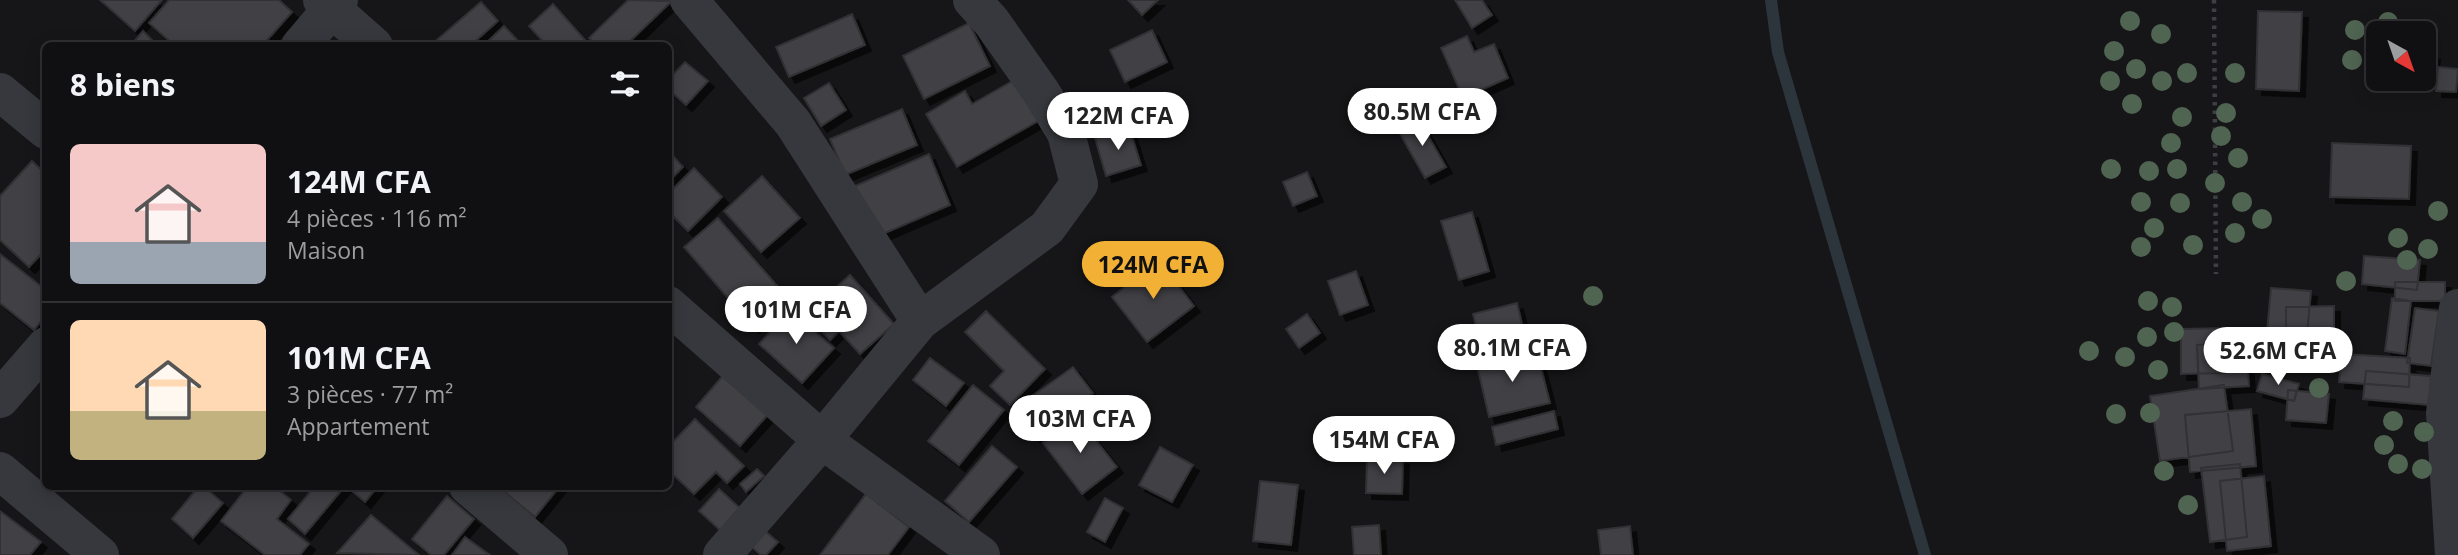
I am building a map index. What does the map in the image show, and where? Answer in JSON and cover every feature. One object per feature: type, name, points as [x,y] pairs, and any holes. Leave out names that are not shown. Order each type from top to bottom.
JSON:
[{"type":"street","points":[[690,0],[793,123],[920,321]]},
{"type":"street","points":[[722,555],[920,321],[1047,228],[1079,184],[1066,133],[999,31],[972,0]]},
{"type":"street","points":[[303,42],[331,3],[370,42]]},
{"type":"street","points":[[0,92],[42,127]]},
{"type":"street","points":[[672,308],[822,440],[981,555]]},
{"type":"street","points":[[2454,555],[2452,399],[2458,308]]},
{"type":"street","points":[[0,399],[42,351]]},
{"type":"street","points":[[0,471],[100,555]]},
{"type":"street","points":[[473,490],[549,555]]},
{"type":"path","points":[[2214,0],[2217,274]]},
{"type":"building","points":[[100,0],[162,0],[135,31]]},
{"type":"building","points":[[169,0],[279,0],[292,12],[266,42],[170,42],[149,23]]},
{"type":"building","points":[[628,0],[672,1],[629,42],[592,42],[589,38]]},
{"type":"building","points":[[1128,0],[1158,0],[1142,15]]},
{"type":"building","points":[[1455,0],[1482,0],[1492,15],[1472,28]]},
{"type":"building","points":[[481,2],[498,21],[474,42],[434,42]]},
{"type":"building","points":[[553,4],[587,42],[543,42],[529,26]]},
{"type":"building","points":[[2258,11],[2302,12],[2299,91],[2256,89]]},
{"type":"building","points":[[852,14],[865,45],[789,77],[776,47]]},
{"type":"building","points":[[969,23],[990,66],[924,99],[903,56]]},
{"type":"building","points":[[504,26],[519,42],[487,42]]},
{"type":"building","points":[[1152,30],[1167,62],[1125,82],[1110,50]]},
{"type":"building","points":[[143,31],[154,42],[133,42]]},
{"type":"building","points":[[1467,36],[1474,52],[1494,44],[1508,78],[1463,98],[1441,48]]},
{"type":"building","points":[[685,62],[708,81],[686,105],[672,93],[672,76]]},
{"type":"building","points":[[2438,67],[2458,69],[2456,92],[2436,91]]},
{"type":"building","points":[[1016,79],[1040,120],[957,167],[926,114],[965,91],[972,104]]},
{"type":"building","points":[[829,83],[846,110],[821,126],[804,98]]},
{"type":"building","points":[[902,109],[917,145],[845,175],[830,139]]},
{"type":"building","points":[[1418,118],[1446,167],[1425,178],[1398,130]]},
{"type":"building","points":[[1129,127],[1141,165],[1106,176],[1095,138]]},
{"type":"building","points":[[2332,143],[2411,146],[2409,199],[2330,197]]},
{"type":"building","points":[[929,154],[950,205],[876,237],[855,186]]},
{"type":"building","points":[[672,157],[683,167],[672,178]]},
{"type":"building","points":[[32,161],[42,170],[42,253],[29,267],[0,240],[0,196]]},
{"type":"building","points":[[694,168],[722,197],[688,231],[672,215],[672,190]]},
{"type":"building","points":[[1307,172],[1317,196],[1293,206],[1283,182]]},
{"type":"building","points":[[762,176],[800,218],[761,252],[724,211]]},
{"type":"building","points":[[1472,212],[1489,271],[1459,280],[1441,221]]},
{"type":"building","points":[[718,218],[787,297],[753,327],[684,247]]},
{"type":"building","points":[[0,254],[42,287],[42,320],[34,330],[0,303]]},
{"type":"building","points":[[2364,256],[2420,260],[2417,290],[2362,284]]},
{"type":"building","points":[[1159,260],[1194,306],[1147,342],[1112,297]]},
{"type":"building","points":[[1356,271],[1368,305],[1340,315],[1328,281]]},
{"type":"building","points":[[850,275],[894,324],[860,354],[839,331],[830,340],[806,314]]},
{"type":"building","points":[[2395,282],[2445,282],[2445,301],[2395,301]]},
{"type":"building","points":[[2271,288],[2311,291],[2307,335],[2267,332]]},
{"type":"building","points":[[2392,298],[2411,301],[2405,354],[2385,351]]},
{"type":"building","points":[[1517,303],[1526,341],[1482,352],[1473,314]]},
{"type":"building","points":[[2334,306],[2334,346],[2286,347],[2286,307]]},
{"type":"building","points":[[2415,308],[2439,311],[2431,366],[2407,363]]},
{"type":"building","points":[[790,310],[834,348],[802,383],[759,344]]},
{"type":"building","points":[[986,311],[1045,369],[1010,405],[990,386],[1004,371],[965,332]]},
{"type":"building","points":[[1307,314],[1320,333],[1299,348],[1286,329]]},
{"type":"building","points":[[2226,328],[2226,373],[2181,374],[2181,329]]},
{"type":"building","points":[[2246,342],[2249,386],[2199,389],[2197,345]]},
{"type":"building","points":[[1524,350],[1528,366],[1540,364],[1550,403],[1489,417],[1476,361]]},
{"type":"building","points":[[2342,354],[2410,358],[2409,387],[2339,382]]},
{"type":"building","points":[[930,358],[964,383],[946,406],[913,380]]},
{"type":"building","points":[[1073,367],[1093,393],[1034,436],[1014,409]]},
{"type":"building","points":[[727,371],[772,410],[740,446],[696,407]]},
{"type":"building","points":[[2366,371],[2431,376],[2429,405],[2363,399]]},
{"type":"building","points":[[2262,374],[2299,384],[2294,401],[2257,391]]},
{"type":"building","points":[[973,385],[1004,410],[959,465],[928,441]]},
{"type":"building","points":[[2224,385],[2233,451],[2160,461],[2150,396]]},
{"type":"building","points":[[2288,390],[2329,394],[2326,423],[2286,420]]},
{"type":"building","points":[[2251,409],[2256,466],[2190,472],[2185,415]]},
{"type":"building","points":[[1554,411],[1558,429],[1496,445],[1492,427]]},
{"type":"building","points":[[1078,417],[1117,467],[1082,494],[1043,443]]},
{"type":"building","points":[[695,419],[744,466],[727,483],[716,472],[694,494],[672,474],[672,443]]},
{"type":"building","points":[[992,446],[1017,467],[969,522],[945,501]]},
{"type":"building","points":[[1160,447],[1193,465],[1172,502],[1139,485]]},
{"type":"building","points":[[1367,458],[1403,459],[1402,494],[1366,493]]},
{"type":"building","points":[[2240,464],[2247,537],[2210,542],[2201,468]]},
{"type":"building","points":[[757,469],[764,476],[746,492],[740,484]]},
{"type":"building","points":[[2264,476],[2271,546],[2227,551],[2220,481]]},
{"type":"building","points":[[1260,481],[1298,485],[1291,545],[1253,541]]},
{"type":"building","points":[[719,489],[742,510],[722,532],[699,511]]},
{"type":"building","points":[[196,490],[208,490],[223,503],[193,538],[172,519]]},
{"type":"building","points":[[245,490],[279,490],[291,500],[277,519],[309,544],[300,555],[265,555],[221,521]]},
{"type":"building","points":[[312,490],[342,490],[305,534],[288,519]]},
{"type":"building","points":[[351,490],[375,490],[365,502]]},
{"type":"building","points":[[502,490],[557,490],[535,517]]},
{"type":"building","points":[[866,494],[909,527],[888,555],[820,555]]},
{"type":"building","points":[[447,496],[474,519],[444,555],[431,555],[412,539]]},
{"type":"building","points":[[1105,498],[1123,508],[1105,542],[1087,532]]},
{"type":"building","points":[[0,511],[41,542],[30,555],[0,555]]},
{"type":"building","points":[[371,515],[419,555],[337,553]]},
{"type":"building","points":[[758,525],[778,542],[766,555],[761,555],[744,541]]},
{"type":"building","points":[[1379,525],[1381,555],[1354,555],[1352,527]]},
{"type":"building","points":[[1630,526],[1633,555],[1601,555],[1598,530]]},
{"type":"building","points":[[465,537],[490,555],[452,555]]},
{"type":"waterway","points":[[1771,0],[1778,52],[1925,555]]}]
